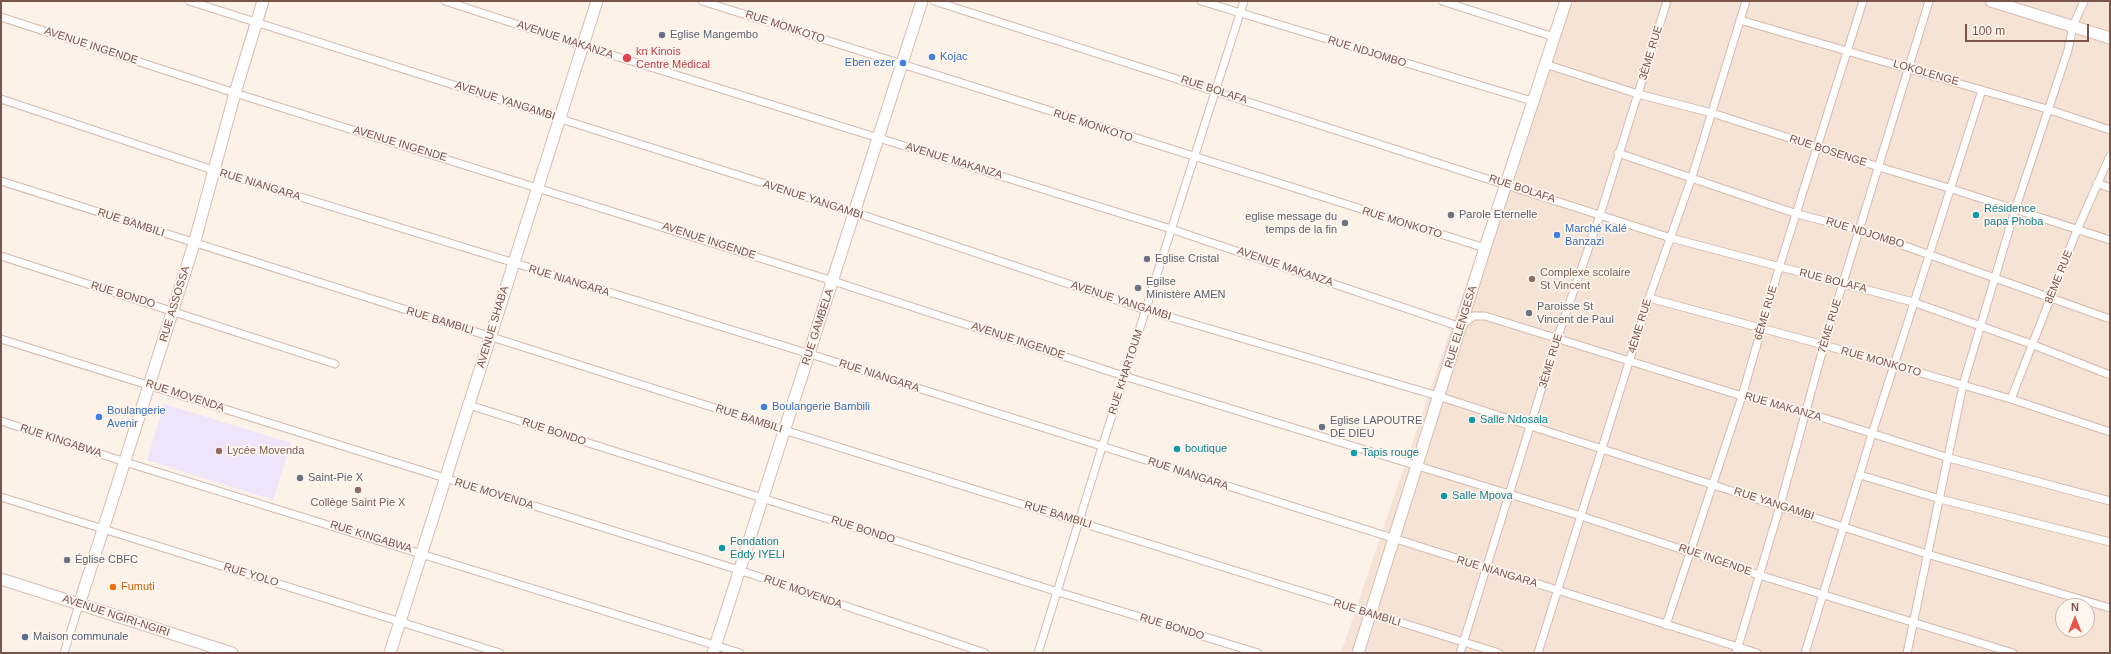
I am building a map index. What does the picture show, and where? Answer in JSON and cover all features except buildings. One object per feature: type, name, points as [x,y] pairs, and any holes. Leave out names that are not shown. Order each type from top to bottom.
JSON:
[{"type":"street","name":"AVENUE YANGAMBI","points":[[189,1],[854,212],[1146,310],[1438,396]]},
{"type":"street","name":"RUE ASSOSSA","points":[[79,604],[194,244],[213,170],[263,1]]},
{"type":"street","name":"AVENUE MAKANZA","points":[[445,1],[583,46],[877,136],[1171,229],[1461,327]]},
{"type":"street","name":"AVENUE SHABA","points":[[390,653],[537,186],[597,1]]},
{"type":"street","name":"RUE MONKOTO","points":[[702,1],[1193,158],[1485,248]]},
{"type":"street","name":"RUE GAMBELA","points":[[714,649],[784,430],[810,354],[877,136],[922,1]]},
{"type":"street","name":"RUE BOLAFA","points":[[934,1],[1506,183],[1671,238],[1779,268],[1844,282],[1913,302],[2031,344],[2110,375]]},
{"type":"street","name":"RUE NDJOMBO","points":[[1201,1],[1532,101]]},
{"type":"street","name":"RUE KHARTOUM","points":[[1038,653],[1124,376],[1244,1]]},
{"type":"street","points":[[1442,1],[1554,37]]},
{"type":"street","name":"RUE ELENGESA","points":[[1358,653],[1418,466],[1438,396],[1485,248],[1566,1]]},
{"type":"street","name":"3ÈME RUE","points":[[1460,653],[1557,339],[1600,215],[1618,153],[1667,1]]},
{"type":"street","name":"4ÈME RUE","points":[[1538,653],[1649,298],[1692,177],[1746,1]]},
{"type":"street","name":"6ÈME RUE","points":[[1666,625],[1692,552],[1742,396],[1779,268],[1863,1]]},
{"type":"street","name":"7ÈME RUE","points":[[1737,650],[1758,575],[1780,506],[1824,345],[1929,1]]},
{"type":"street","points":[[1991,1],[2110,38]]},
{"type":"street","points":[[1907,653],[1927,554],[1949,458],[1963,385],[2015,210],[2023,190],[2047,109],[2068,50],[2073,26],[2084,1]]},
{"type":"street","name":"AVENUE INGENDE","points":[[1,17],[235,93],[537,186],[1124,376],[1418,466]]},
{"type":"street","name":"LOKOLENGE","points":[[1740,20],[2047,109],[2110,130]]},
{"type":"street","name":"RUE BOSENGE","points":[[1546,64],[1638,94],[1712,113],[2110,240]]},
{"type":"street","points":[[1805,653],[1872,434],[1895,366],[1913,302],[1931,254],[1982,90]]},
{"type":"street","name":"RUE NIANGARA","points":[[1,99],[213,170],[513,264],[810,354],[1666,625],[1737,650],[1757,653]]},
{"type":"street","name":"RUE NDJOMBO","points":[[1618,153],[1797,214],[1860,230],[1996,277],[2110,319]]},
{"type":"street","name":"8ÈME RUE","points":[[2011,398],[2077,230],[2110,156]]},
{"type":"street","name":"RUE BAMBILI","points":[[1,181],[194,244],[1498,653]]},
{"type":"street","points":[[2097,183],[2110,188]]},
{"type":"street","name":"RUE BONDO","points":[[1,256],[172,310],[335,364]]},
{"type":"street","name":"RUE MONKOTO","points":[[1649,298],[1824,345],[2011,398],[2110,432]]},
{"type":"street","name":"RUE MAKANZA","points":[[1461,327],[1473,316],[1485,316],[1742,396],[1805,412],[1949,458],[2110,501]]},
{"type":"street","name":"RUE MOVENDA","points":[[1,339],[740,570],[985,653]]},
{"type":"street","name":"RUE YANGAMBI","points":[[1438,396],[1927,554],[2110,608]]},
{"type":"street","name":"RUE BONDO","points":[[469,404],[1058,592],[1258,653]]},
{"type":"street","name":"RUE KINGABWA","points":[[1,421],[125,462],[421,553],[714,649],[740,653]]},
{"type":"street","name":"RUE INGENDE","points":[[1418,466],[1581,516],[1823,596],[2014,653]]},
{"type":"street","points":[[1860,475],[1940,499],[2110,542]]},
{"type":"street","name":"RUE YOLO","points":[[1,497],[500,653]]},
{"type":"street","name":"AVENUE NGIRI-NGIRI","points":[[1,579],[232,653]]},
{"type":"street","points":[[64,653],[79,604]]},
{"type":"shaded area","points":[[1562,1],[2110,1],[2110,653],[1341,653]]},
{"type":"shaded area","name":"Lycée Movenda","points":[[164,404],[291,443],[273,500],[147,460]]},
{"type":"place","name":"Eglise Mangembo","points":[[662,35]]},
{"type":"place","name":"Kojac","points":[[932,57]]},
{"type":"place","name":"kn Kinois Centre Médical","points":[[627,58]]},
{"type":"place","name":"Eben ezer","points":[[903,63]]},
{"type":"place","name":"Parole Eternelle","points":[[1451,215]]},
{"type":"place","name":"Résidence papa Phoba","points":[[1976,215]]},
{"type":"place","name":"eglise message du temps de la fin","points":[[1345,223]]},
{"type":"place","name":"Marché Kalé Banzazi","points":[[1557,235]]},
{"type":"place","name":"Eglise Cristal","points":[[1147,259]]},
{"type":"place","name":"Complexe scolaire St Vincent","points":[[1532,279]]},
{"type":"place","name":"Egilse Ministère AMEN","points":[[1138,288]]},
{"type":"place","name":"Paroisse St Vincent de Paul","points":[[1529,313]]},
{"type":"place","name":"Boulangerie Bambili","points":[[764,407]]},
{"type":"place","name":"Boulangerie Avenir","points":[[99,417]]},
{"type":"place","name":"Salle Ndosala","points":[[1472,420]]},
{"type":"place","name":"Eglise LAPOUTRE DE DIEU","points":[[1322,427]]},
{"type":"place","name":"boutique","points":[[1177,449]]},
{"type":"place","name":"Lycée Movenda","points":[[219,451]]},
{"type":"place","name":"Tapis rouge","points":[[1354,453]]},
{"type":"place","name":"Saint-Pie X","points":[[300,478]]},
{"type":"place","name":"Collège Saint Pie X","points":[[358,490]]},
{"type":"place","name":"Salle Mpova","points":[[1444,496]]},
{"type":"place","name":"Fondation Eddy IYELI","points":[[722,548]]},
{"type":"place","name":"Église CBFC","points":[[67,560]]},
{"type":"place","name":"Fumuti","points":[[113,587]]},
{"type":"place","name":"Maison communale","points":[[25,637]]}]
